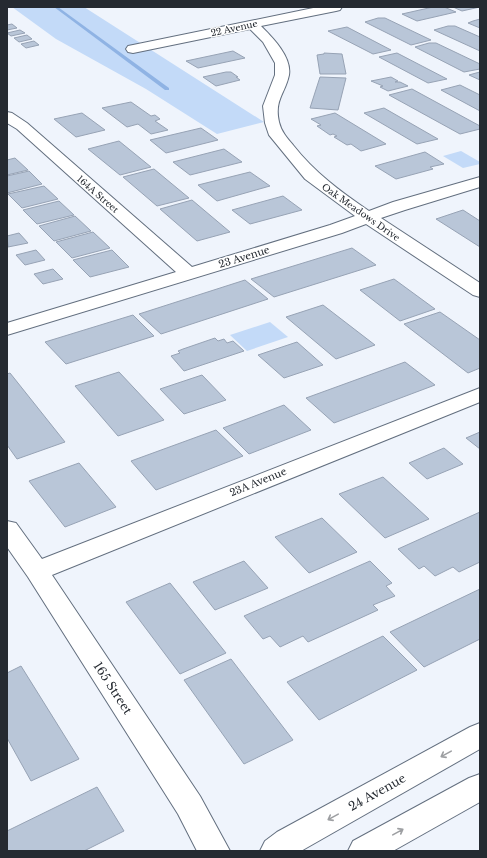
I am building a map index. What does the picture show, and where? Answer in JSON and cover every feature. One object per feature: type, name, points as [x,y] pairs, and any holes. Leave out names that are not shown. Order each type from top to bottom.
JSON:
[{"type":"street","name":"22 Avenue","points":[[133,49],[336,7]]},
{"type":"street","name":"Oak Meadows Drive","points":[[252,24],[268,40],[282,63],[282,76],[270,106],[272,123],[277,135],[311,176],[368,218],[480,291]]},
{"type":"street","name":"164A Street","points":[[7,116],[22,126],[189,274]]},
{"type":"street","name":"23 Avenue","points":[[7,329],[189,274],[368,218],[399,206],[480,182]]},
{"type":"street","name":"23A Avenue","points":[[37,571],[480,394]]},
{"type":"street","name":"165 Street","points":[[7,529],[37,571],[189,805],[214,851]]},
{"type":"street","name":"24 Avenue","points":[[276,851],[288,842],[480,734]]},
{"type":"street","points":[[364,851],[480,787]]},
{"type":"shaded area","points":[[12,7],[84,7],[264,122],[217,134],[146,89],[56,39]]},
{"type":"shaded area","points":[[461,151],[480,162],[480,164],[463,168],[443,156]]},
{"type":"shaded area","points":[[270,322],[288,337],[247,351],[230,335]]},
{"type":"building","points":[[433,7],[444,7],[456,12],[417,21],[402,14]]},
{"type":"building","points":[[453,7],[480,7],[462,11]]},
{"type":"building","points":[[378,18],[385,18],[431,40],[411,45],[365,22]]},
{"type":"building","points":[[480,19],[480,28],[468,23],[473,21]]},
{"type":"building","points":[[12,24],[17,28],[7,30],[7,25]]},
{"type":"building","points":[[448,26],[455,26],[480,37],[480,51],[434,30]]},
{"type":"building","points":[[347,27],[391,50],[373,54],[328,31]]},
{"type":"building","points":[[20,30],[25,33],[11,36],[7,33]]},
{"type":"building","points":[[27,35],[32,39],[19,42],[14,38]]},
{"type":"building","points":[[34,41],[39,45],[26,48],[21,44]]},
{"type":"building","points":[[429,43],[436,43],[480,64],[480,69],[464,72],[415,47]]},
{"type":"building","points":[[233,51],[245,58],[198,68],[186,61]]},
{"type":"building","points":[[324,53],[342,54],[346,74],[320,74],[317,55]]},
{"type":"building","points":[[397,53],[447,79],[428,83],[379,57]]},
{"type":"building","points":[[231,72],[240,80],[216,86],[203,77]]},
{"type":"building","points":[[480,72],[480,80],[469,75],[476,73]]},
{"type":"building","points":[[320,77],[346,78],[338,110],[310,108]]},
{"type":"building","points":[[391,77],[398,81],[395,82],[400,82],[408,86],[388,91],[380,87],[383,86],[371,81]]},
{"type":"building","points":[[460,85],[480,95],[480,111],[441,90]]},
{"type":"building","points":[[412,89],[480,126],[480,129],[460,134],[389,95]]},
{"type":"building","points":[[131,102],[151,116],[155,115],[160,119],[155,121],[168,130],[151,134],[138,124],[127,127],[102,108]]},
{"type":"building","points":[[384,108],[438,139],[417,144],[364,113]]},
{"type":"building","points":[[82,113],[105,130],[76,137],[54,119]]},
{"type":"building","points":[[335,113],[386,144],[361,151],[351,144],[347,145],[334,137],[337,136],[333,134],[330,135],[317,126],[321,125],[311,119]]},
{"type":"building","points":[[201,128],[218,140],[166,153],[150,140]]},
{"type":"building","points":[[119,141],[151,167],[120,175],[88,149]]},
{"type":"building","points":[[224,149],[242,162],[190,175],[173,162]]},
{"type":"building","points":[[425,152],[444,164],[430,167],[433,169],[396,179],[375,166]]},
{"type":"building","points":[[15,158],[28,170],[7,175],[7,160]]},
{"type":"building","points":[[154,169],[189,198],[157,206],[123,177]]},
{"type":"building","points":[[29,171],[42,184],[7,193],[7,176]]},
{"type":"building","points":[[250,172],[270,186],[217,201],[198,185]]},
{"type":"building","points":[[44,186],[58,199],[22,208],[8,194]]},
{"type":"building","points":[[283,196],[302,210],[250,224],[232,210]]},
{"type":"building","points":[[192,200],[230,232],[197,241],[160,209]]},
{"type":"building","points":[[59,201],[74,215],[37,224],[23,210]]},
{"type":"building","points":[[463,210],[480,221],[480,247],[436,219]]},
{"type":"building","points":[[75,216],[91,231],[54,241],[39,226]]},
{"type":"building","points":[[93,232],[110,248],[72,258],[56,242]]},
{"type":"building","points":[[19,233],[28,243],[8,247],[7,236]]},
{"type":"building","points":[[352,248],[376,265],[274,297],[251,279]]},
{"type":"building","points":[[36,250],[45,260],[25,265],[16,255]]},
{"type":"building","points":[[112,250],[129,267],[90,277],[73,260]]},
{"type":"building","points":[[53,269],[63,279],[43,284],[34,274]]},
{"type":"building","points":[[394,279],[435,309],[400,321],[360,290]]},
{"type":"building","points":[[245,280],[268,299],[161,334],[139,314]]},
{"type":"building","points":[[323,305],[375,345],[336,359],[286,317]]},
{"type":"building","points":[[440,312],[480,340],[480,368],[468,373],[404,324]]},
{"type":"building","points":[[133,315],[154,336],[66,364],[45,342]]},
{"type":"building","points":[[215,338],[218,341],[224,339],[227,343],[233,341],[244,351],[184,371],[171,356],[180,353],[178,351]]},
{"type":"building","points":[[297,342],[323,365],[284,378],[258,355]]},
{"type":"building","points":[[405,362],[435,385],[334,423],[306,398]]},
{"type":"building","points":[[119,372],[164,420],[118,436],[75,386]]},
{"type":"building","points":[[10,373],[65,442],[17,459],[7,445],[7,374]]},
{"type":"building","points":[[202,375],[226,400],[184,414],[160,389]]},
{"type":"building","points":[[284,405],[311,430],[249,454],[223,428]]},
{"type":"building","points":[[216,430],[243,456],[156,490],[131,461]]},
{"type":"building","points":[[480,432],[480,449],[466,438]]},
{"type":"building","points":[[444,448],[463,464],[427,479],[409,463]]},
{"type":"building","points":[[79,463],[116,507],[65,527],[29,481]]},
{"type":"building","points":[[383,477],[429,519],[385,538],[339,494]]},
{"type":"building","points":[[480,512],[480,562],[459,572],[453,567],[435,576],[424,566],[419,569],[398,549]]},
{"type":"building","points":[[322,518],[357,552],[309,573],[275,537]]},
{"type":"building","points":[[244,561],[268,588],[215,610],[193,582]]},
{"type":"building","points":[[370,561],[392,583],[386,586],[395,596],[373,605],[378,610],[308,642],[303,636],[280,647],[270,636],[263,639],[244,616]]},
{"type":"building","points":[[170,583],[226,653],[180,674],[126,602]]},
{"type":"building","points":[[480,589],[480,639],[424,667],[390,632]]},
{"type":"building","points":[[383,636],[417,670],[319,720],[287,682]]},
{"type":"building","points":[[231,659],[293,740],[244,764],[184,680]]},
{"type":"building","points":[[21,666],[79,759],[31,781],[7,738],[7,673]]},
{"type":"building","points":[[97,787],[124,831],[84,851],[7,851],[7,831]]},
{"type":"waterway","points":[[56,7],[167,89]]}]
